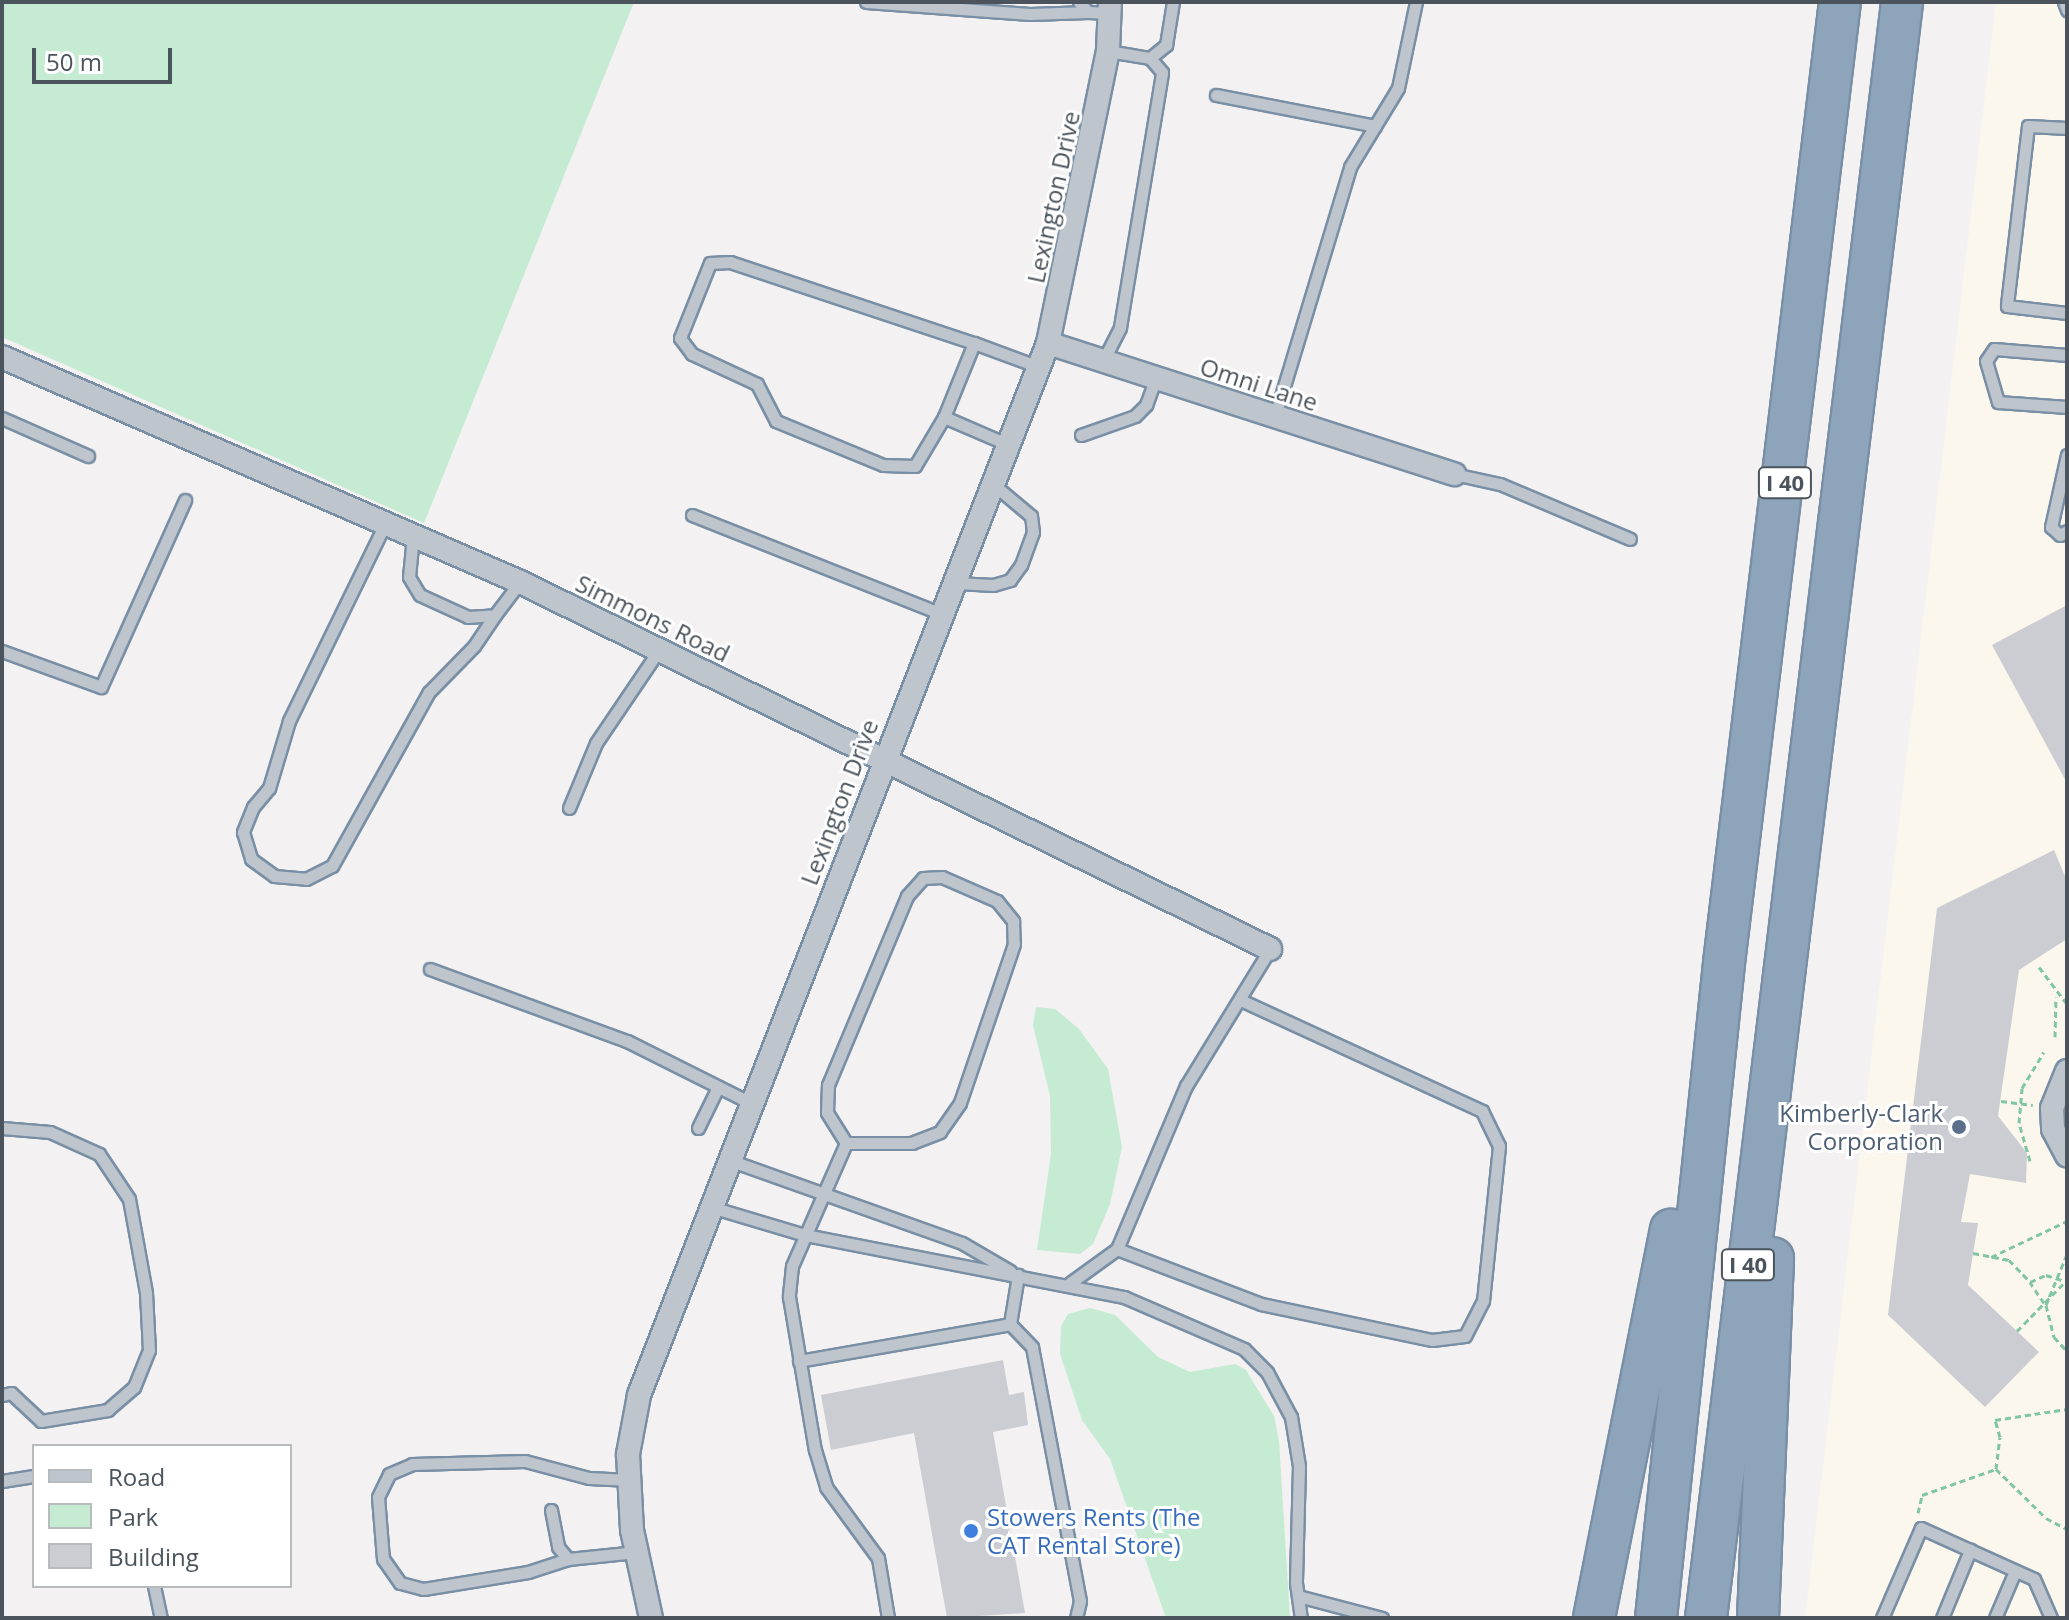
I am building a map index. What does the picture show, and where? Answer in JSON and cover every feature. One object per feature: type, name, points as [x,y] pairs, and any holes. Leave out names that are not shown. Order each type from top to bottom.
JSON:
[{"type":"highway","name":"I 40","points":[[1656,1618],[1724,963],[1840,2]]},
{"type":"highway","name":"I 40","points":[[1706,1618],[1902,2]]},
{"type":"highway","points":[[1758,1618],[1772,1263],[1794,988],[1794,912]]},
{"type":"highway","points":[[1594,1618],[1665,1279],[1684,1135],[1724,963]]},
{"type":"street","name":"Lexington Drive","points":[[651,1618],[637,1552],[628,1454],[639,1395],[884,758],[957,583],[1048,343],[1108,51],[1102,9]]},
{"type":"street","name":"Omni Lane","points":[[1048,343],[1454,474]]},
{"type":"street","name":"Simmons Road","points":[[2,357],[520,582],[1270,949]]},
{"type":"street","points":[[2067,1071],[2052,1108],[2053,1129],[2067,1155]]},
{"type":"lane","points":[[866,2],[1030,14],[1102,9]]},
{"type":"lane","points":[[1079,2],[1102,9]]},
{"type":"lane","points":[[1150,58],[1166,45],[1173,2]]},
{"type":"lane","points":[[1275,416],[1350,167],[1398,88],[1416,2]]},
{"type":"lane","points":[[2064,2],[2067,10]]},
{"type":"lane","points":[[1103,361],[1120,327],[1162,72],[1150,58],[1108,51]]},
{"type":"lane","points":[[1216,95],[1375,126]]},
{"type":"lane","points":[[2067,128],[2028,126],[2007,306],[2067,313]]},
{"type":"lane","points":[[974,343],[944,417],[915,466],[883,465],[776,421],[757,384],[692,354],[680,338],[710,263],[730,262],[974,343],[1039,367]]},
{"type":"lane","points":[[2067,355],[1994,349],[1986,361],[1998,402],[2067,407]]},
{"type":"lane","points":[[1081,435],[1135,416],[1146,405],[1156,378]]},
{"type":"lane","points":[[944,417],[1009,445]]},
{"type":"lane","points":[[2,418],[88,456]]},
{"type":"lane","points":[[2067,455],[2051,527],[2060,535],[2067,531]]},
{"type":"lane","points":[[1454,474],[1500,484],[1630,539]]},
{"type":"lane","points":[[957,583],[1010,580],[1021,565],[1033,532],[1031,516],[994,485]]},
{"type":"lane","points":[[2,651],[101,687],[185,500]]},
{"type":"lane","points":[[692,515],[944,615]]},
{"type":"lane","points":[[385,524],[289,721],[269,788],[253,807],[243,832],[251,859],[274,876],[306,879],[332,866],[429,692],[474,646],[520,582]]},
{"type":"lane","points":[[413,536],[409,577],[420,595],[468,617],[495,615]]},
{"type":"lane","points":[[569,808],[596,743],[659,650]]},
{"type":"lane","points":[[942,877],[997,901],[1013,921],[1014,944],[960,1103],[940,1132],[912,1143],[846,1143],[827,1112],[828,1085],[907,896],[923,878],[942,877]]},
{"type":"lane","points":[[1070,1283],[1117,1249],[1186,1086],[1270,949]]},
{"type":"lane","points":[[430,969],[627,1041],[751,1103]]},
{"type":"lane","points":[[1117,1249],[1261,1304],[1432,1340],[1465,1336],[1483,1301],[1499,1146],[1482,1111],[1241,1000]]},
{"type":"lane","points":[[698,1128],[718,1087]]},
{"type":"lane","points":[[2,1128],[50,1132],[99,1154],[129,1199],[146,1293],[149,1350],[134,1387],[108,1410],[41,1421],[11,1393],[2,1395]]},
{"type":"lane","points":[[846,1143],[792,1266],[789,1297],[799,1361],[826,1487],[878,1558],[888,1618]]},
{"type":"lane","points":[[729,1160],[962,1243],[1018,1275]]},
{"type":"lane","points":[[711,1207],[805,1235],[1070,1283],[1124,1297],[1236,1344],[1267,1372],[1291,1417],[1299,1466],[1298,1596],[1301,1618]]},
{"type":"lane","points":[[1010,1324],[1018,1275]]},
{"type":"lane","points":[[799,1361],[1010,1324]]},
{"type":"lane","points":[[1010,1324],[1032,1347],[1080,1601],[1076,1618]]},
{"type":"lane","points":[[630,1480],[589,1478],[525,1461],[412,1464],[389,1474],[378,1497],[383,1559],[400,1583],[423,1589],[528,1572],[568,1559],[637,1552]]},
{"type":"lane","points":[[2,1481],[32,1476]]},
{"type":"lane","points":[[551,1510],[558,1547],[568,1559]]},
{"type":"lane","points":[[1882,1618],[1921,1528],[2034,1579],[2051,1618]]},
{"type":"lane","points":[[1942,1618],[1970,1550]]},
{"type":"lane","points":[[1995,1618],[2015,1571]]},
{"type":"lane","points":[[154,1588],[161,1618]]},
{"type":"lane","points":[[1298,1596],[1382,1618]]},
{"type":"path","points":[[2039,967],[2056,995],[2067,1004]]},
{"type":"path","points":[[2055,1037],[2056,995]]},
{"type":"path","points":[[2030,1161],[2019,1123],[2022,1088],[2044,1052]]},
{"type":"path","points":[[1991,1257],[2067,1221]]},
{"type":"path","points":[[1973,1253],[2009,1260],[2046,1302],[2054,1337],[2067,1351]]},
{"type":"path","points":[[2046,1302],[2067,1254]]},
{"type":"path","points":[[2030,1282],[2040,1276],[2066,1280]]},
{"type":"path","points":[[2017,1331],[2066,1280]]},
{"type":"path","points":[[1996,1469],[2000,1437],[1995,1420],[2067,1409]]},
{"type":"path","points":[[1921,1528],[1917,1508],[1922,1495],[1996,1469]]},
{"type":"path","points":[[1996,1469],[2046,1518],[2067,1529]]},
{"type":"shaded area","points":[[1996,2],[2067,2],[2067,1618],[1805,1618]]},
{"type":"green space","points":[[2,2],[634,2],[424,523],[2,337]]},
{"type":"green space","points":[[1036,1007],[1055,1009],[1079,1029],[1108,1069],[1122,1147],[1110,1204],[1093,1244],[1080,1254],[1037,1250],[1051,1154],[1050,1096],[1033,1025]]},
{"type":"green space","points":[[1090,1308],[1115,1315],[1158,1357],[1190,1372],[1235,1364],[1246,1370],[1274,1416],[1279,1441],[1290,1618],[1166,1618],[1110,1459],[1082,1420],[1060,1354],[1061,1326],[1068,1314]]},
{"type":"building","points":[[2067,605],[2067,783],[1992,645]]},
{"type":"building","name":"Kimberly-Clark Corporation","points":[[2054,850],[2067,881],[2067,939],[2019,970],[1998,1116],[2027,1153],[2026,1183],[1970,1174],[1961,1222],[1978,1223],[1968,1285],[2039,1352],[1985,1407],[1888,1315],[1937,908]]},
{"type":"building","name":"Stowers Rents (The CAT Rental Store)","points":[[1003,1360],[1009,1395],[1024,1392],[1028,1425],[993,1432],[1025,1613],[947,1618],[914,1433],[831,1450],[821,1395]]},
{"type":"place","name":"Kimberly-Clark Corporation","points":[[1959,1127]]},
{"type":"place","name":"Stowers Rents (The CAT Rental Store)","points":[[971,1531]]}]
